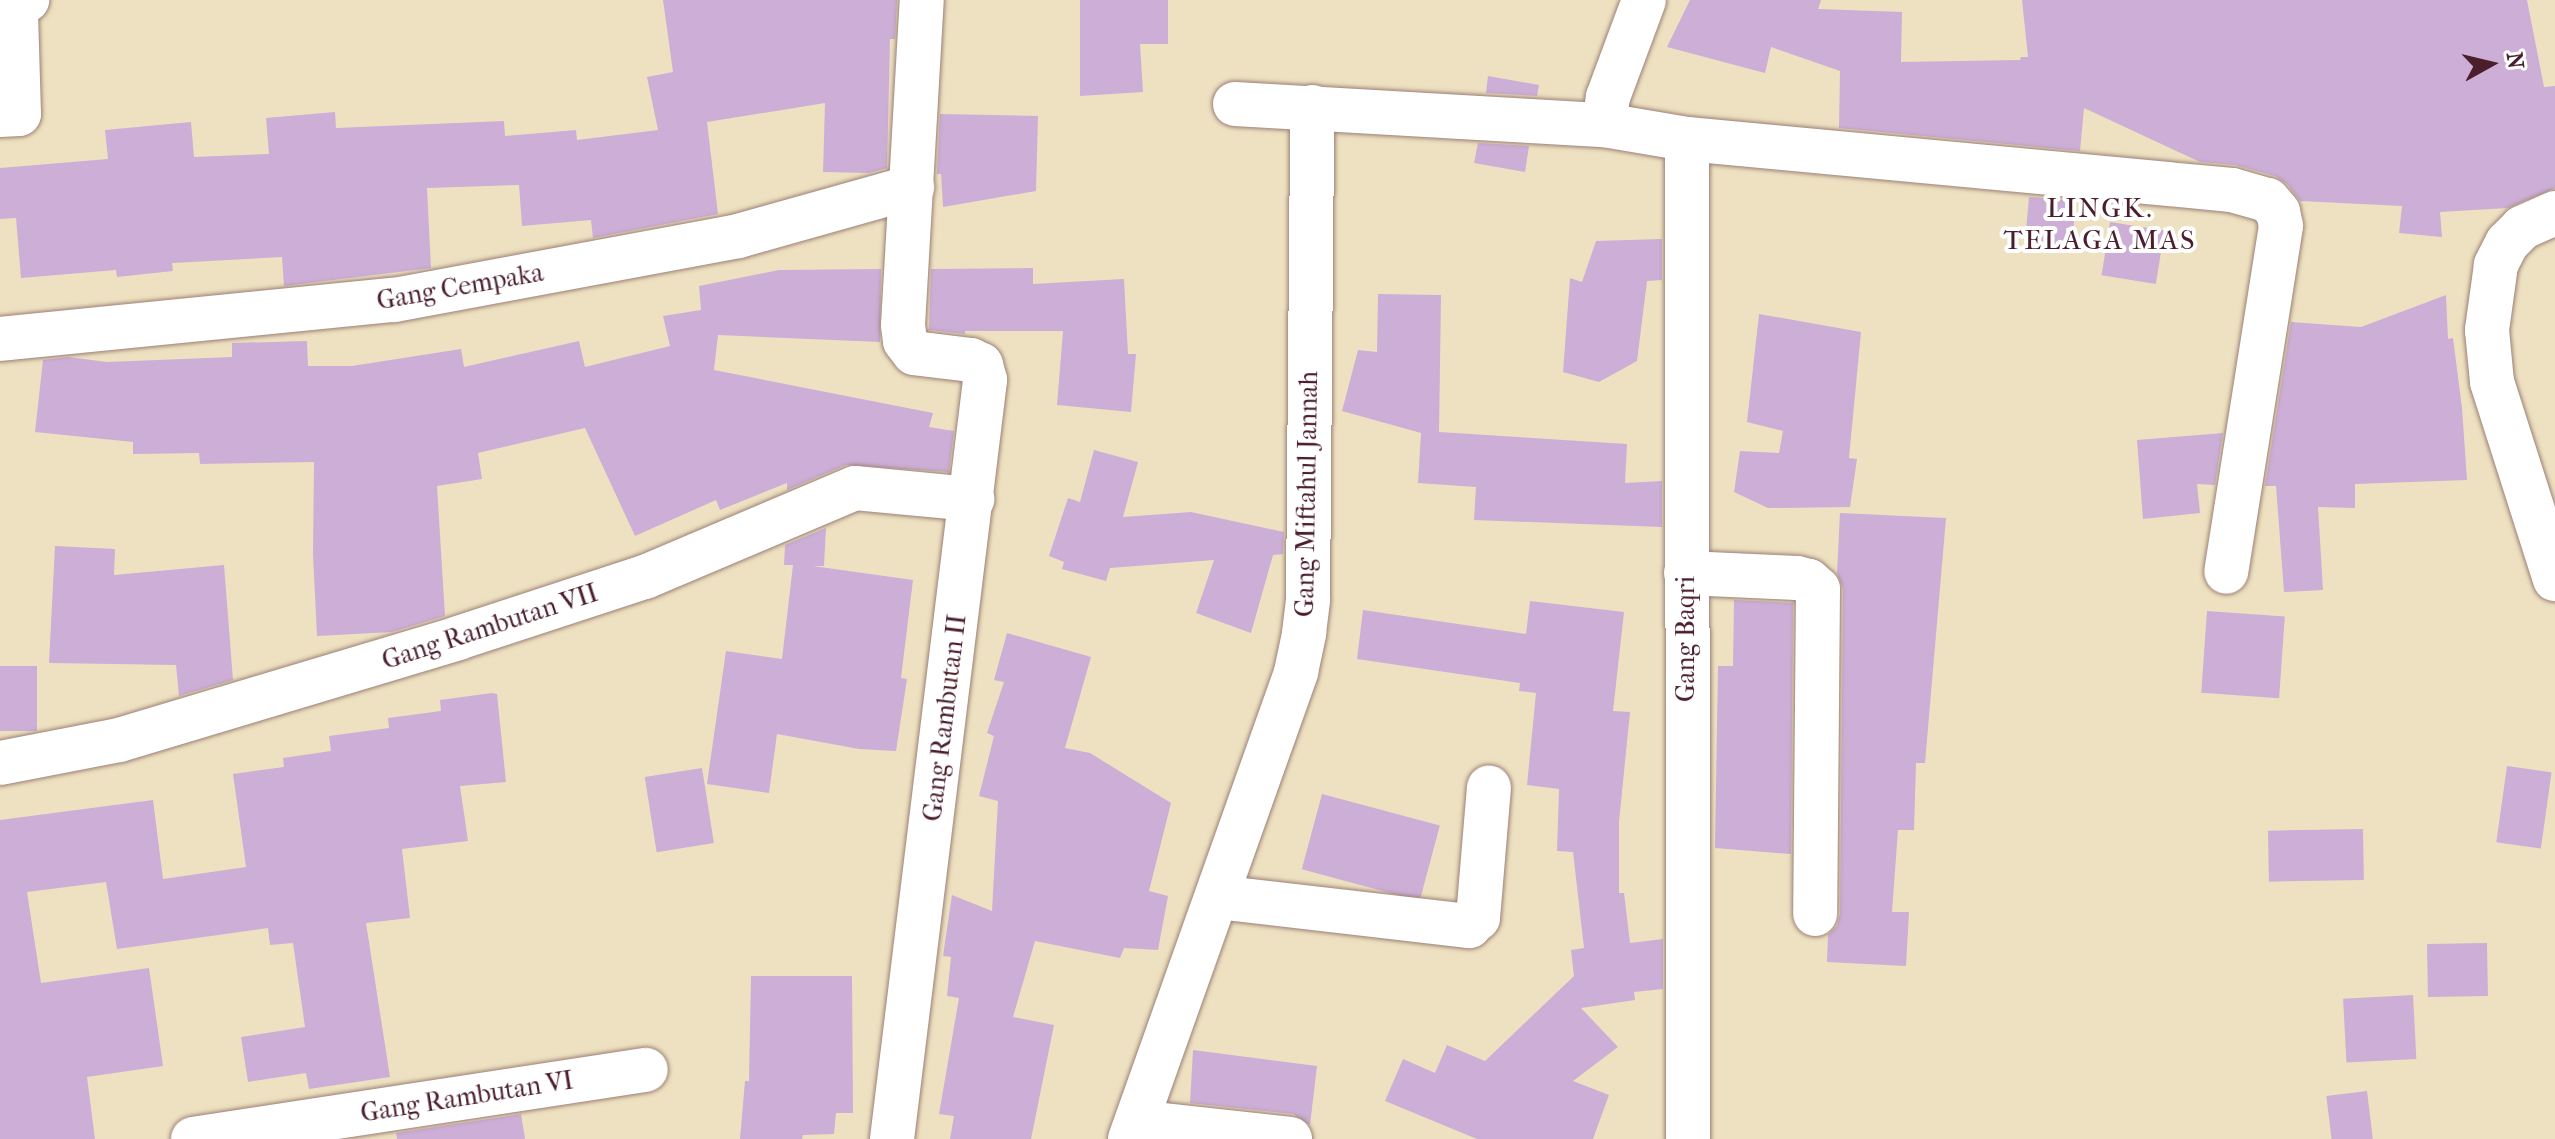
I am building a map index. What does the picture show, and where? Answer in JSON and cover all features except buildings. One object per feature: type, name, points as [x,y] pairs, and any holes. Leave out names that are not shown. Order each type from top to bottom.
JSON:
[{"type":"street","points":[[10,114],[16,13],[20,3],[27,0]]},
{"type":"street","points":[[912,187],[922,0]]},
{"type":"street","points":[[1604,125],[1608,97],[1644,0]]},
{"type":"street","points":[[1235,104],[1604,125],[1687,139],[2232,190],[2268,200],[2278,212],[2281,226],[2226,572]]},
{"type":"street","name":"Gang Miftahul Jannah","points":[[1134,1130],[1296,672],[1308,599],[1312,107]]},
{"type":"street","name":"Gang Baqri","points":[[1687,139],[1688,1139]]},
{"type":"street","name":"Gang Cempaka","points":[[0,339],[394,300],[738,236],[912,187]]},
{"type":"street","name":"Gang Rambutan II","points":[[892,1139],[985,380],[981,365],[971,360],[914,353],[905,341],[903,325],[912,187]]},
{"type":"street","points":[[2555,213],[2522,228],[2507,243],[2496,265],[2487,330],[2492,382],[2555,579]]},
{"type":"street","name":"Gang Rambutan VII","points":[[0,763],[119,740],[376,664],[645,577],[855,488],[972,499]]},
{"type":"street","points":[[1686,573],[1797,578],[1809,581],[1818,589],[1815,914]]},
{"type":"street","points":[[1217,897],[1469,926],[1478,918],[1489,787]]},
{"type":"street","name":"Gang Rambutan VI","points":[[193,1139],[646,1070]]},
{"type":"street","points":[[1134,1130],[1290,1139]]},
{"type":"district","name":"LINGK. TELAGA MAS","points":[[2100,224]]}]
